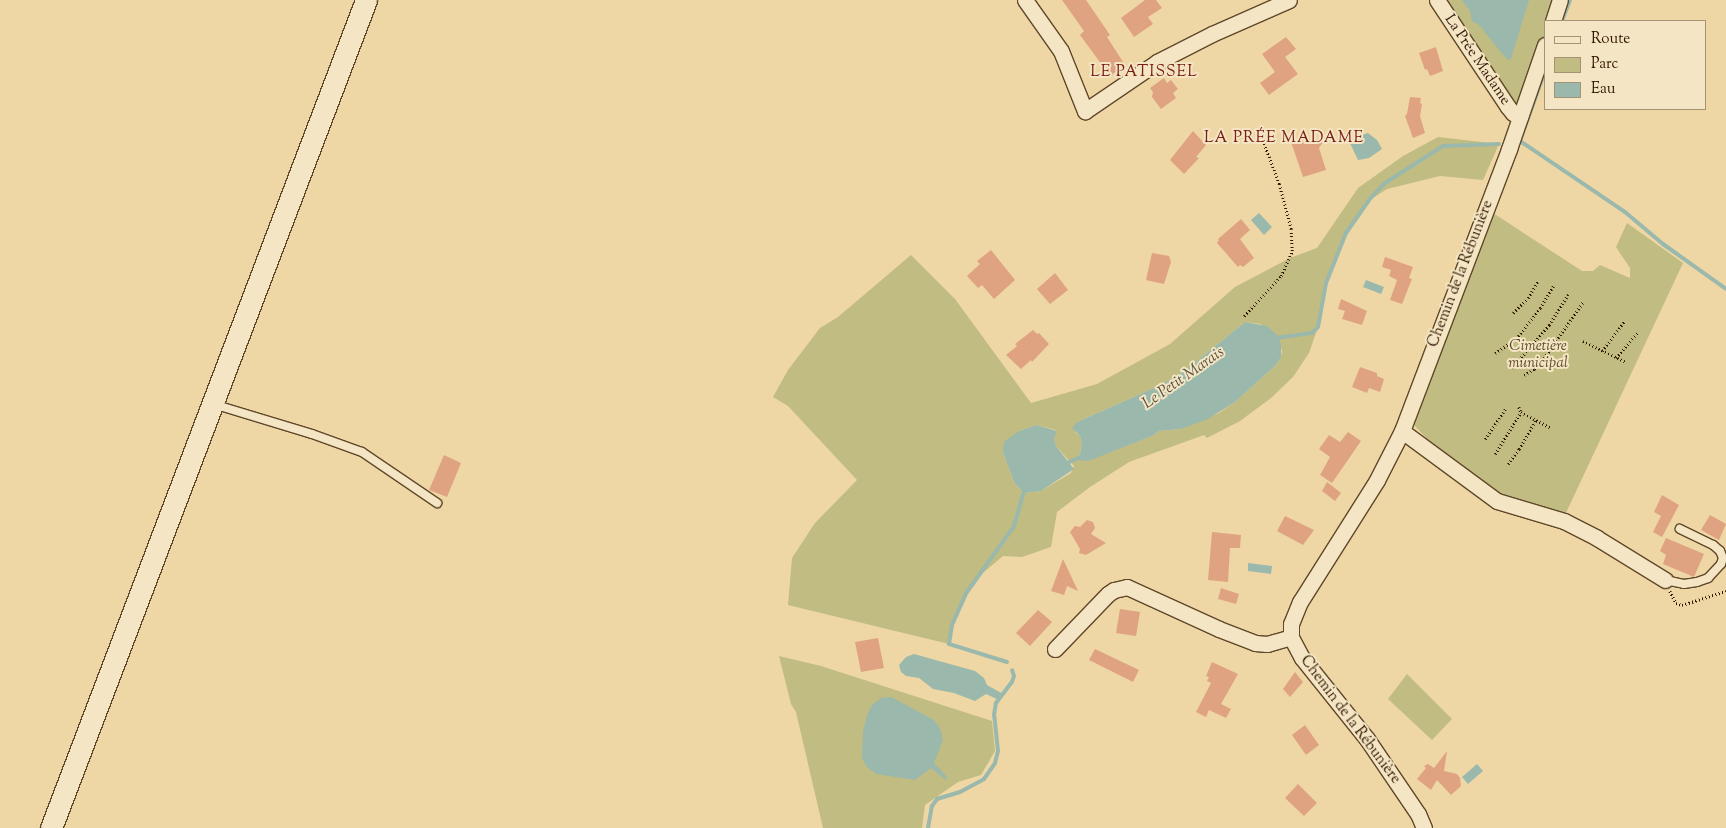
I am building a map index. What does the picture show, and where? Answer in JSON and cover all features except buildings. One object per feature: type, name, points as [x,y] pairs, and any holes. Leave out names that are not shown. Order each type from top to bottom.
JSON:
[{"type":"main road","points":[[51,828],[366,0]]},
{"type":"street","points":[[1025,0],[1061,51],[1085,111],[1162,59],[1290,0]]},
{"type":"street","name":"La Prée Madame","points":[[1437,0],[1508,107],[1514,114],[1520,116]]},
{"type":"street","points":[[1553,20],[1560,0]]},
{"type":"street","name":"Chemin de la Rébunière","points":[[1424,828],[1418,814],[1381,759],[1302,658],[1291,637],[1293,615],[1357,514],[1389,459],[1402,432],[1544,48]]},
{"type":"street","points":[[1402,432],[1497,501],[1572,525],[1665,580]]},
{"type":"street","points":[[1055,649],[1108,594],[1127,586],[1219,629],[1255,643],[1267,644],[1291,637]]},
{"type":"lane","points":[[213,404],[312,434],[362,452],[438,503]]},
{"type":"lane","points":[[1665,580],[1684,584],[1697,582],[1715,572],[1723,558],[1720,551],[1713,545],[1680,529]]},
{"type":"path","points":[[1244,316],[1281,276],[1292,251],[1291,229],[1279,184],[1261,136]]},
{"type":"path","points":[[1513,313],[1528,298],[1538,281]]},
{"type":"path","points":[[1495,353],[1516,339],[1540,308],[1554,285]]},
{"type":"path","points":[[1512,368],[1548,324],[1568,294]]},
{"type":"path","points":[[1524,374],[1534,370],[1542,361],[1584,302]]},
{"type":"path","points":[[1602,351],[1625,321]]},
{"type":"path","points":[[1616,358],[1639,331]]},
{"type":"path","points":[[1583,341],[1626,362]]},
{"type":"path","points":[[1519,407],[1521,412],[1551,428]]},
{"type":"path","points":[[1485,439],[1505,409]]},
{"type":"path","points":[[1495,454],[1521,412]]},
{"type":"path","points":[[1508,464],[1519,450],[1536,420]]},
{"type":"path","points":[[1665,580],[1672,598],[1682,605],[1726,590]]},
{"type":"green space","points":[[1442,0],[1557,0],[1550,20],[1544,20],[1544,41],[1520,109],[1510,101]]},
{"type":"green space","points":[[1438,137],[1499,144],[1483,180],[1440,176],[1387,189],[1368,201],[1346,233],[1326,283],[1318,327],[1309,353],[1293,377],[1271,398],[1240,421],[1207,438],[1204,435],[1129,462],[1090,487],[1057,512],[1051,547],[1022,557],[1003,556],[977,576],[952,625],[949,644],[788,605],[792,558],[815,523],[857,480],[788,406],[773,397],[788,370],[820,328],[838,317],[911,255],[955,299],[1031,403],[1097,384],[1170,344],[1235,287],[1290,258],[1317,248],[1358,188],[1403,156]],"holes":[[[1245,322],[1261,324],[1282,350],[1281,357],[1276,365],[1235,402],[1219,413],[1181,429],[1159,431],[1152,436],[1110,452],[1079,460],[1082,442],[1080,436],[1075,432],[1077,422],[1161,385],[1187,369]],[[1037,425],[1056,430],[1054,439],[1056,446],[1074,466],[1071,473],[1041,491],[1024,493],[1015,484],[1003,453],[1003,446],[1019,431]]]},
{"type":"green space","name":"Cimetière municipal","points":[[1493,213],[1582,271],[1593,271],[1600,265],[1630,278],[1630,268],[1616,247],[1627,223],[1683,263],[1565,515],[1510,502],[1434,446],[1414,425]]},
{"type":"green space","points":[[779,656],[821,666],[992,721],[995,751],[981,775],[958,782],[925,805],[922,828],[823,828],[796,712],[791,704]]},
{"type":"green space","points":[[1407,674],[1452,719],[1432,740],[1388,699]]},
{"type":"water","points":[[1462,0],[1529,0],[1511,59],[1508,60],[1479,25],[1472,21],[1470,11]]},
{"type":"water","points":[[1368,133],[1377,140],[1382,149],[1369,158],[1358,160],[1350,143],[1355,137]]},
{"type":"water","points":[[1259,213],[1272,227],[1264,235],[1251,220]]},
{"type":"water","points":[[1366,280],[1384,287],[1381,294],[1363,287]]},
{"type":"water","points":[[1245,322],[1267,326],[1277,335],[1281,344],[1281,357],[1276,365],[1235,402],[1208,419],[1181,429],[1159,431],[1152,436],[1088,461],[1079,460],[1082,442],[1080,436],[1072,428],[1077,422],[1161,385],[1187,369]]},
{"type":"water","points":[[1037,425],[1057,431],[1054,439],[1056,446],[1074,469],[1041,491],[1024,493],[1015,484],[1003,453],[1003,446],[1005,441],[1019,431]]},
{"type":"water","points":[[1248,563],[1272,566],[1271,574],[1248,571]]},
{"type":"water","points":[[914,654],[975,671],[984,678],[987,685],[1003,694],[999,700],[986,694],[975,701],[954,693],[933,689],[919,678],[906,676],[901,672],[899,665],[906,657]]},
{"type":"water","points":[[891,697],[934,720],[940,728],[943,740],[934,763],[947,777],[946,780],[931,768],[915,780],[876,774],[867,767],[862,758],[863,732],[867,715],[872,705],[881,698]]},
{"type":"water","points":[[1477,764],[1483,771],[1468,784],[1462,777]]},
{"type":"waterway","name":"Le Petit Marais","points":[[1562,20],[1570,0]]},
{"type":"waterway","points":[[1544,74],[1520,141],[1625,212],[1663,244],[1726,289]]},
{"type":"waterway","name":"Le Petit Marais","points":[[1276,338],[1312,333],[1318,327],[1326,283],[1346,233],[1368,201],[1385,183],[1443,146],[1499,144]]},
{"type":"waterway","name":"Le Petit Marais","points":[[1067,463],[1083,456]]},
{"type":"waterway","name":"Le Petit Marais","points":[[1007,662],[949,644],[952,625],[967,592],[1014,526],[1024,490]]},
{"type":"waterway","name":"Le Petit Marais","points":[[928,828],[932,806],[937,799],[960,792],[984,779],[995,763],[998,751],[994,715],[996,703],[1012,682],[1014,676],[1012,670]]},
{"type":"district","name":"LE PATISSEL","points":[[1144,73]]},
{"type":"district","name":"LA PRÉE MADAME","points":[[1284,139]]}]
